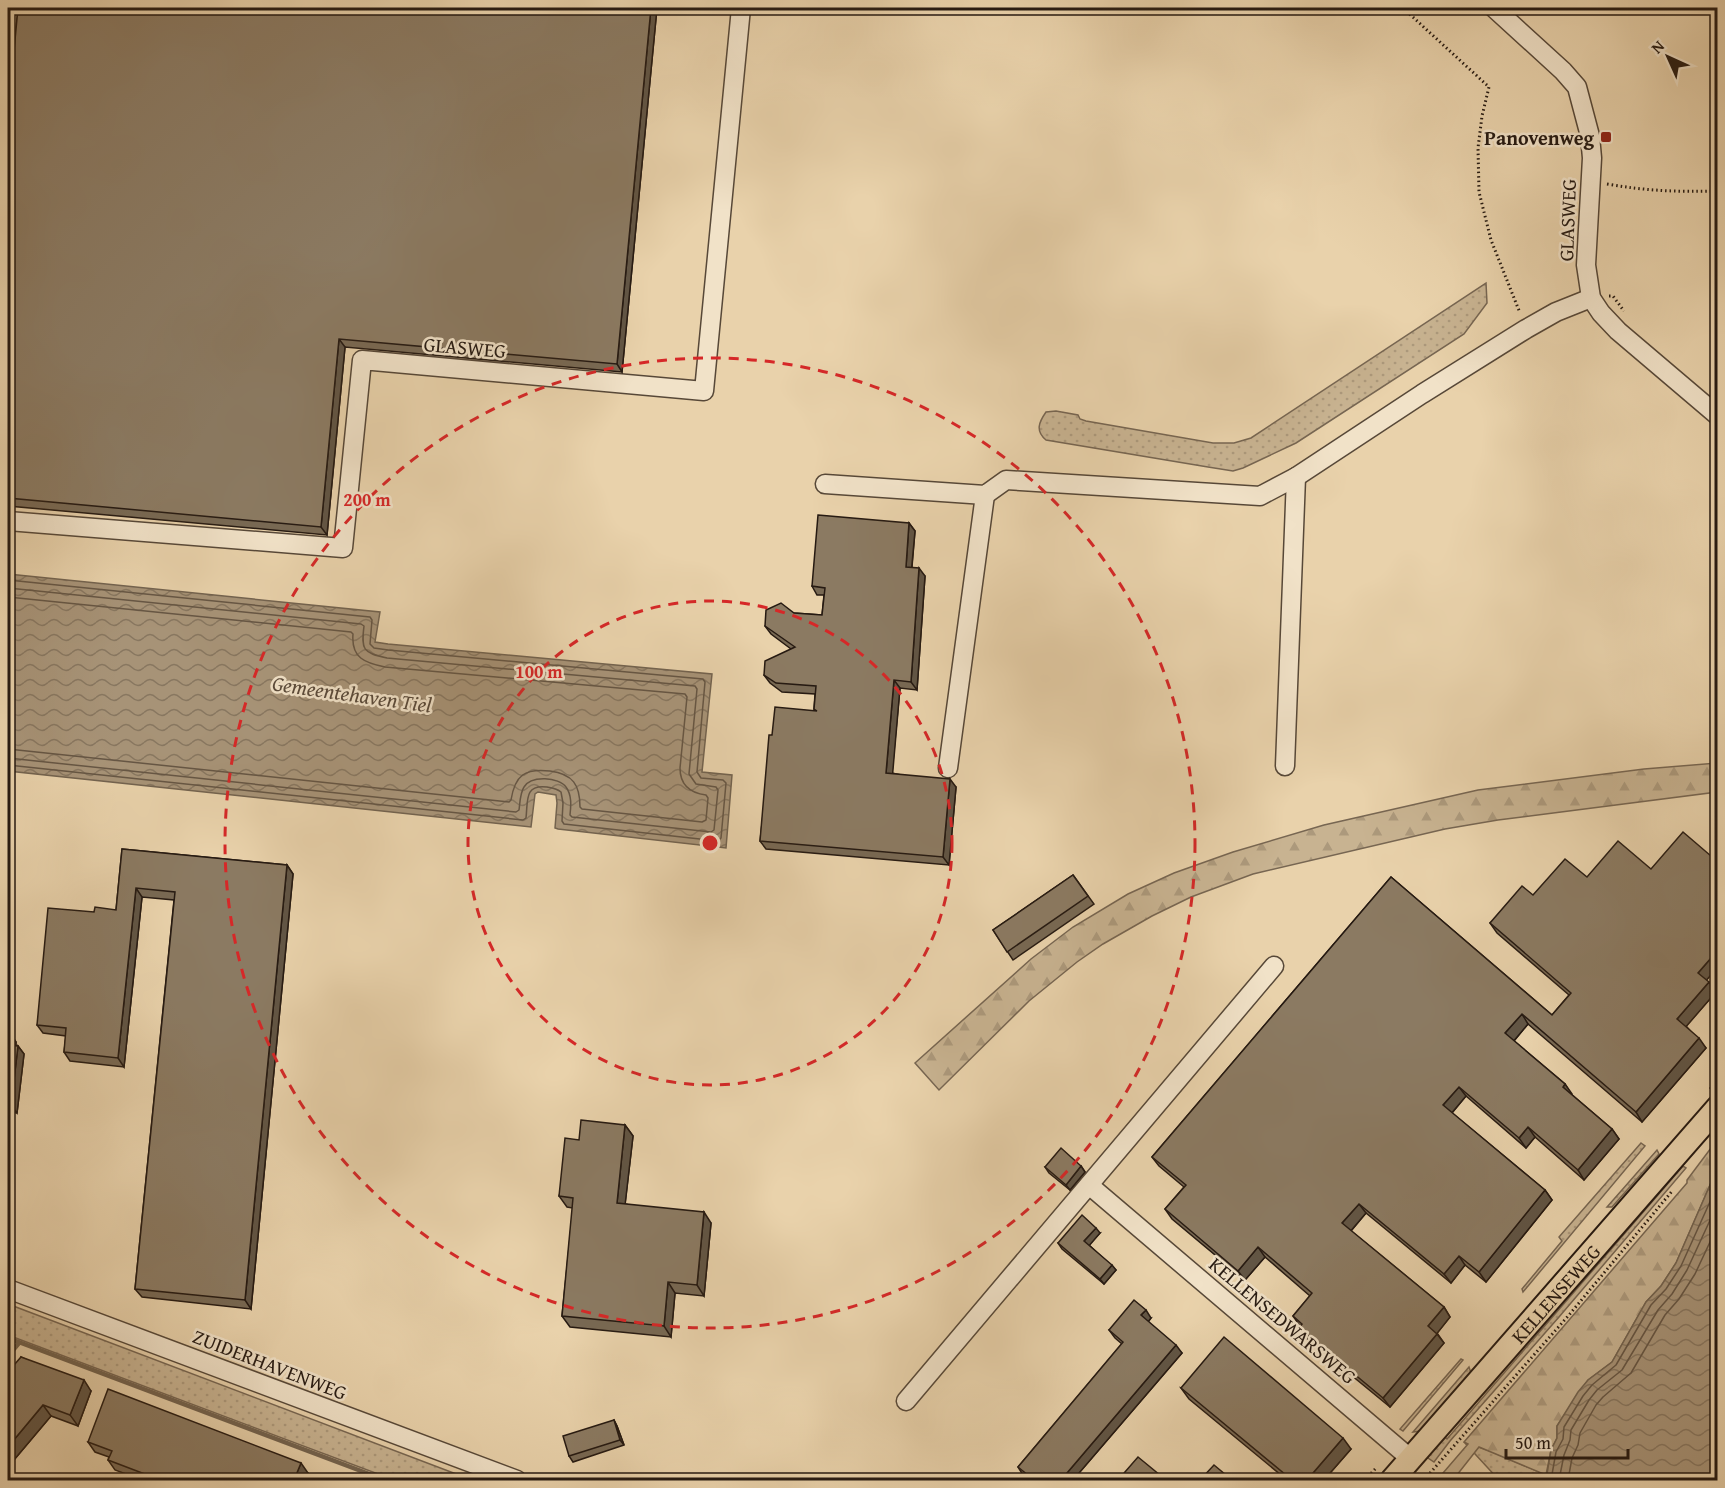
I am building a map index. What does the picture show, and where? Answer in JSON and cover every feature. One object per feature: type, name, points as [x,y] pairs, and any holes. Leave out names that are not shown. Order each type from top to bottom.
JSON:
[{"type":"main road","name":"KELLENSEWEG","points":[[1392,1480],[1718,1107]]},
{"type":"street","name":"GLASWEG","points":[[8,521],[343,548],[362,360],[704,391],[741,8]]},
{"type":"street","name":"GLASWEG","points":[[1494,8],[1563,70],[1577,87],[1590,136],[1592,158],[1586,265],[1591,298],[1618,331],[1718,416]]},
{"type":"street","points":[[825,484],[985,495],[1006,480],[1260,495],[1296,477],[1422,393],[1526,328],[1556,312],[1591,298]]},
{"type":"street","points":[[1285,766],[1296,477]]},
{"type":"street","points":[[948,768],[985,495]]},
{"type":"street","points":[[906,1401],[1274,966]]},
{"type":"street","name":"KELLENSEDWARSWEG","points":[[1089,1185],[1411,1459]]},
{"type":"street","name":"ZUIDERHAVENWEG","points":[[8,1289],[517,1480]]},
{"type":"path","points":[[1402,8],[1489,87],[1478,148],[1479,192],[1491,240],[1526,328]]},
{"type":"path","points":[[1591,182],[1668,192],[1718,191]]},
{"type":"path","name":"KELLENSEWEG","points":[[1424,1480],[1569,1315],[1675,1188]]},
{"type":"green space","points":[[1486,283],[1487,303],[1464,334],[1296,443],[1243,468],[1233,471],[1046,440],[1039,430],[1046,412],[1056,411],[1078,415],[1080,419],[1086,421],[1213,443],[1234,443],[1251,438]]},
{"type":"green space","points":[[1717,763],[1717,792],[1445,829],[1253,874],[1191,897],[1152,916],[1077,962],[1029,1001],[939,1090],[915,1063],[1031,959],[1073,927],[1128,894],[1174,873],[1233,852],[1324,825],[1478,790],[1644,769]]},
{"type":"green space","points":[[1717,1140],[1717,1169],[1676,1263],[1661,1286],[1646,1302],[1612,1362],[1588,1380],[1557,1426],[1557,1438],[1551,1450],[1546,1475],[1479,1447],[1453,1480],[1437,1480],[1468,1444],[1464,1442],[1687,1183]]},
{"type":"green space","points":[[1641,1143],[1645,1146],[1523,1292],[1522,1289],[1562,1241],[1559,1237]]},
{"type":"green space","points":[[1657,1150],[1659,1154],[1612,1207],[1607,1207]]},
{"type":"green space","points":[[1683,1166],[1686,1168],[1434,1462],[1425,1456],[1444,1436],[1447,1439]]},
{"type":"green space","points":[[8,1304],[472,1480],[394,1480],[21,1340],[8,1335]]},
{"type":"green space","points":[[1461,1359],[1463,1360],[1403,1431],[1400,1429]]},
{"type":"green space","points":[[1469,1367],[1471,1373],[1421,1431],[1413,1432]]},
{"type":"green space","points":[[1464,1442],[1546,1475],[1546,1480],[1499,1480]]},
{"type":"water","name":"Gemeentehaven Tiel","points":[[8,574],[380,612],[375,642],[388,644],[712,674],[702,772],[732,775],[726,848],[558,829],[555,828],[556,795],[538,792],[535,794],[531,827],[8,771]]},
{"type":"water","points":[[1717,1169],[1717,1480],[1546,1480],[1551,1450],[1557,1438],[1557,1426],[1588,1380],[1612,1362],[1646,1302],[1661,1286],[1676,1263]]},
{"type":"building","points":[[18,8],[651,8],[617,364],[339,339],[321,527],[8,498],[8,114]]},
{"type":"building","points":[[818,515],[909,523],[906,567],[919,568],[911,682],[894,680],[886,773],[950,779],[943,857],[760,841],[769,735],[772,735],[775,707],[817,711],[814,709],[816,686],[776,683],[764,675],[765,661],[795,647],[765,626],[766,610],[781,603],[794,613],[822,615],[825,588],[812,586]]},
{"type":"building","points":[[1683,832],[1718,862],[1718,950],[1698,973],[1709,982],[1677,1019],[1699,1038],[1636,1112],[1522,1014],[1505,1033],[1565,1084],[1563,1087],[1612,1129],[1578,1170],[1528,1127],[1519,1138],[1459,1087],[1443,1105],[1545,1190],[1479,1272],[1459,1256],[1444,1274],[1359,1204],[1342,1223],[1444,1307],[1428,1326],[1437,1334],[1383,1398],[1299,1328],[1302,1324],[1293,1316],[1312,1293],[1258,1247],[1238,1271],[1165,1209],[1186,1185],[1152,1157],[1391,877],[1552,1015],[1571,993],[1490,923],[1522,886],[1533,895],[1565,859],[1587,877],[1618,841],[1651,869]]},
{"type":"building","points":[[122,849],[287,865],[245,1300],[135,1289],[175,892],[136,888],[118,1058],[64,1052],[66,1028],[37,1025],[48,908],[94,912],[95,907],[116,910]]},
{"type":"building","points":[[1073,875],[1088,896],[1007,952],[993,930]]},
{"type":"building","points":[[8,1034],[11,1034],[9,1045],[18,1046],[11,1105],[8,1105]]},
{"type":"building","points":[[581,1120],[625,1125],[617,1203],[704,1212],[697,1285],[668,1282],[664,1326],[562,1316],[573,1198],[559,1196],[565,1138],[579,1140]]},
{"type":"building","points":[[1061,1148],[1081,1166],[1066,1185],[1045,1167]]},
{"type":"building","points":[[1082,1215],[1096,1228],[1084,1241],[1112,1265],[1100,1279],[1058,1243]]},
{"type":"building","points":[[1134,1300],[1146,1310],[1141,1315],[1176,1345],[1061,1480],[1034,1480],[1018,1467],[1123,1342],[1109,1330]]},
{"type":"building","points":[[1224,1337],[1343,1438],[1307,1480],[1292,1480],[1181,1388]]},
{"type":"building","points":[[21,1357],[84,1380],[70,1415],[43,1405],[8,1447],[8,1372]]},
{"type":"building","points":[[108,1389],[301,1463],[294,1480],[158,1480],[108,1460],[112,1451],[88,1442]]},
{"type":"building","points":[[614,1420],[620,1440],[569,1456],[563,1436]]},
{"type":"building","points":[[1138,1457],[1166,1480],[1118,1480]]},
{"type":"building","points":[[1214,1465],[1232,1480],[1200,1480]]},
{"type":"waterway","points":[[8,1338],[385,1480]]},
{"type":"waterway","points":[[8,1356],[19,1343]]},
{"type":"place","name":"Panovenweg","points":[[1606,137]]}]
